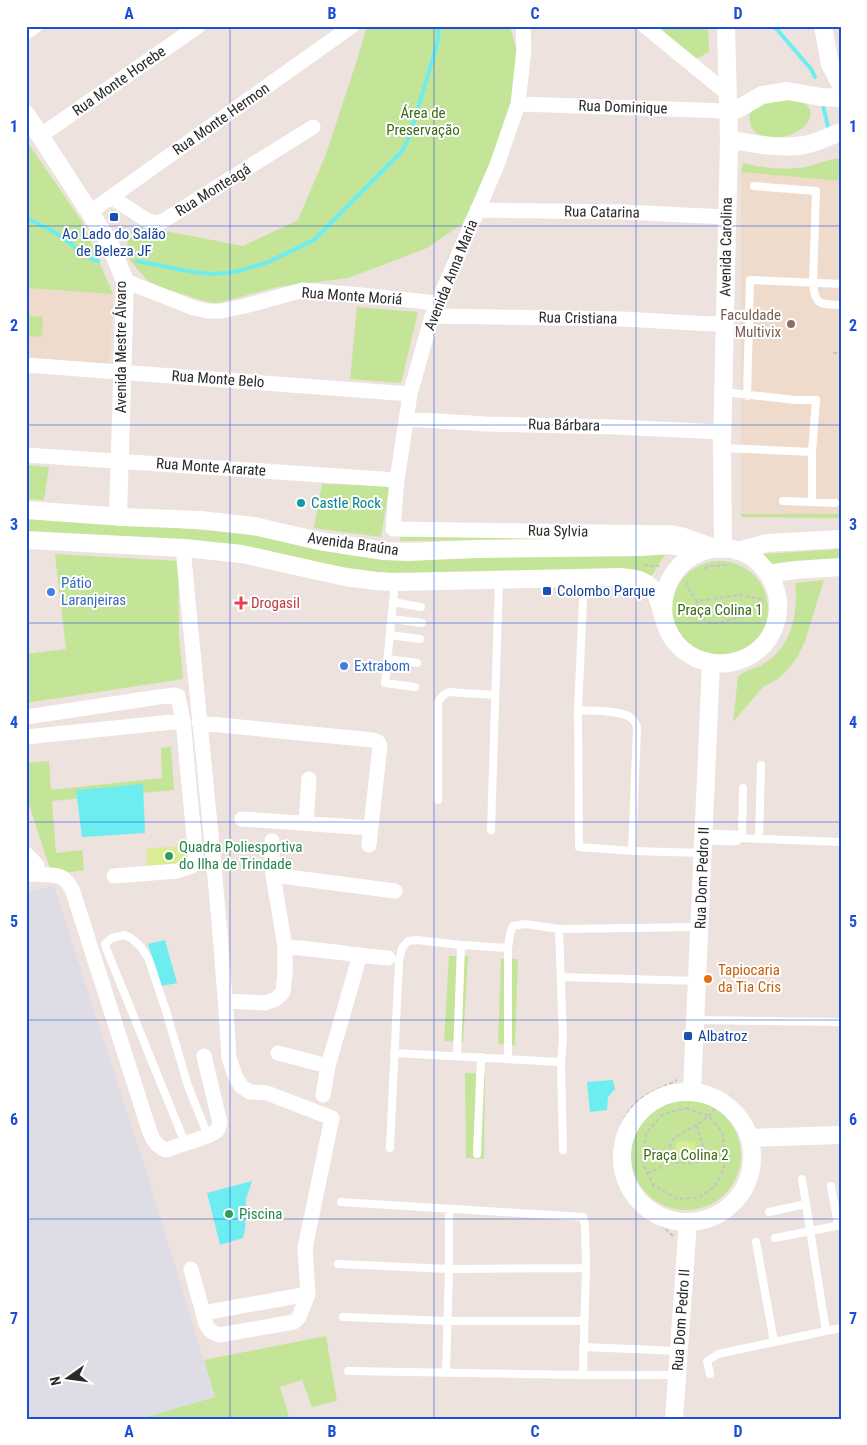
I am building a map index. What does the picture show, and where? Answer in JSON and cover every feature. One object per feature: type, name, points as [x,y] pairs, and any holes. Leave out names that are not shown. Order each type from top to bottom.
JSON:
[{"type":"street","points":[[26,32],[35,26]]},
{"type":"street","name":"Rua Monte Horebe","points":[[40,136],[198,26]]},
{"type":"street","name":"Rua Monte Hermon","points":[[90,212],[352,26]]},
{"type":"street","name":"Avenida Anna Maria","points":[[393,529],[396,480],[410,394],[434,310],[497,165],[518,104],[524,50],[523,26]]},
{"type":"street","points":[[645,26],[728,103],[738,109],[762,95],[787,91],[821,98],[841,98]]},
{"type":"street","name":"Avenida Carolina","points":[[725,552],[722,440],[729,139],[726,26]]},
{"type":"street","points":[[823,26],[830,64],[841,84]]},
{"type":"street","name":"Rua Dominique","points":[[518,104],[728,103]]},
{"type":"street","name":"Avenida Mestre Álvaro","points":[[26,114],[109,242],[125,281],[118,517]]},
{"type":"street","name":"Rua Monteagá","points":[[111,197],[148,221],[155,223],[163,221],[313,127]]},
{"type":"street","points":[[729,139],[756,144],[790,146],[804,145],[841,132]]},
{"type":"street","name":"Rua Catarina","points":[[477,210],[622,212],[727,217]]},
{"type":"street","name":"Rua Monte Moriá","points":[[125,281],[194,308],[208,311],[222,311],[303,290],[361,295],[434,310]]},
{"type":"street","name":"Rua Cristiana","points":[[434,310],[711,324],[724,323]]},
{"type":"street","name":"Rua Monte Belo","points":[[26,366],[410,394]]},
{"type":"street","name":"Rua Bárbara","points":[[406,419],[486,424],[615,426],[722,440]]},
{"type":"street","name":"Rua Monte Ararate","points":[[26,455],[396,480]]},
{"type":"street","name":"Avenida Braúna","points":[[26,510],[118,517],[200,520],[254,526],[319,541],[384,551],[408,552],[665,545],[725,552],[768,542],[841,540]]},
{"type":"street","name":"Rua Sylvia","points":[[393,529],[673,533],[684,535],[725,552]]},
{"type":"street","name":"Avenida Braúna","points":[[26,540],[184,548],[242,554],[345,577],[376,581],[621,577],[642,580],[655,592],[670,635],[681,649],[695,658],[712,664]]},
{"type":"street","points":[[184,548],[226,1001],[229,1058],[236,1078],[241,1086],[250,1092],[267,1093],[332,1118],[305,1248],[308,1294],[300,1316],[294,1322],[219,1335],[212,1332],[206,1328],[191,1269]]},
{"type":"street","points":[[664,619],[664,594],[666,586],[674,571],[695,554],[725,552],[755,560],[768,574],[775,588],[778,611],[773,630],[769,638],[756,652],[740,661],[712,664]]},
{"type":"street","points":[[768,574],[841,567]]},
{"type":"street","name":"Rua Dom Pedro II","points":[[692,1092],[712,664]]},
{"type":"street","points":[[26,717],[178,696],[183,721],[196,858],[192,866],[177,871],[114,876]]},
{"type":"street","points":[[26,737],[183,721]]},
{"type":"street","points":[[200,724],[378,742],[380,746],[369,845]]},
{"type":"street","points":[[306,823],[309,778]]},
{"type":"street","points":[[242,818],[370,828]]},
{"type":"street","points":[[703,845],[739,838]]},
{"type":"street","points":[[226,1001],[265,1003],[276,999],[283,992],[285,981],[285,947],[273,876],[272,841]]},
{"type":"street","points":[[31,867],[63,877],[69,882],[74,892],[153,1141],[158,1147],[166,1150],[208,1136],[217,1131],[220,1123],[204,1056]]},
{"type":"street","points":[[273,876],[395,891]]},
{"type":"street","points":[[285,947],[314,948],[388,958]]},
{"type":"street","points":[[323,1095],[328,1066],[360,955]]},
{"type":"street","points":[[278,1053],[328,1066]]},
{"type":"street","points":[[692,1092],[727,1098],[729,1107],[741,1121],[749,1138],[751,1148],[751,1166],[742,1192],[723,1212],[706,1219],[678,1222],[650,1211],[630,1188],[623,1170],[622,1149],[627,1130],[638,1113],[658,1098],[672,1093],[692,1092]]},
{"type":"street","points":[[749,1138],[841,1135]]},
{"type":"street","name":"Rua Dom Pedro II","points":[[674,1419],[688,1222]]},
{"type":"street","points":[[203,1314],[308,1294]]},
{"type":"lane","points":[[754,186],[816,192],[814,293],[816,300],[821,303],[841,305]]},
{"type":"lane","points":[[747,396],[750,280],[841,284]]},
{"type":"lane","points":[[723,392],[747,396],[816,400],[812,452],[812,501]]},
{"type":"lane","points":[[722,440],[812,452]]},
{"type":"lane","points":[[783,501],[835,503]]},
{"type":"lane","points":[[584,578],[578,710],[579,847],[632,851],[703,845]]},
{"type":"lane","points":[[491,830],[499,580]]},
{"type":"lane","points":[[396,582],[385,683],[416,687]]},
{"type":"lane","points":[[394,602],[421,607]]},
{"type":"lane","points":[[392,619],[422,623]]},
{"type":"lane","points":[[390,635],[420,639]]},
{"type":"lane","points":[[388,659],[417,663]]},
{"type":"lane","points":[[438,800],[438,704],[441,697],[449,692],[494,695]]},
{"type":"lane","points":[[578,710],[623,714],[630,716],[635,721],[637,728],[632,851]]},
{"type":"lane","points":[[759,839],[761,765]]},
{"type":"lane","points":[[743,788],[739,838],[841,842]]},
{"type":"lane","points":[[508,1058],[508,948],[510,934],[514,926],[525,924],[559,929],[700,927]]},
{"type":"lane","points":[[559,929],[563,1038],[561,1062],[563,1150]]},
{"type":"lane","points":[[185,1143],[106,948],[105,944],[112,938],[124,935],[131,938],[141,946],[149,960],[188,1086],[208,1136]]},
{"type":"lane","points":[[390,1148],[394,1052],[402,948],[408,941],[416,940],[508,948]]},
{"type":"lane","points":[[457,1056],[461,945]]},
{"type":"lane","points":[[561,977],[698,981]]},
{"type":"lane","points":[[696,1020],[841,1022]]},
{"type":"lane","points":[[394,1052],[561,1062]]},
{"type":"lane","points":[[477,1154],[481,1057]]},
{"type":"lane","points":[[802,1179],[826,1331]]},
{"type":"lane","points":[[776,1238],[839,1225],[831,1186]]},
{"type":"lane","points":[[341,1202],[583,1217],[585,1225],[586,1268],[583,1375]]},
{"type":"lane","points":[[769,1212],[806,1204]]},
{"type":"lane","points":[[446,1372],[449,1210]]},
{"type":"lane","points":[[756,1242],[774,1342]]},
{"type":"lane","points":[[338,1264],[449,1269],[586,1268]]},
{"type":"lane","points":[[343,1317],[448,1321],[584,1321]]},
{"type":"lane","points":[[710,1374],[707,1361],[718,1354],[841,1328]]},
{"type":"lane","points":[[583,1348],[679,1351]]},
{"type":"lane","points":[[348,1371],[677,1375]]},
{"type":"path","points":[[833,353],[841,353]]},
{"type":"path","points":[[703,570],[725,552]]},
{"type":"path","points":[[689,576],[686,585],[697,601],[700,618],[713,624],[746,616],[765,600]]},
{"type":"path","points":[[697,601],[741,595],[765,600]]},
{"type":"path","points":[[762,595],[765,600]]},
{"type":"path","points":[[676,1241],[663,1227],[631,1203],[624,1192],[616,1172],[615,1157],[619,1130],[630,1109],[652,1092],[680,1078]]},
{"type":"path","points":[[647,1173],[660,1168],[673,1139],[709,1116],[727,1098]]},
{"type":"path","points":[[686,1108],[709,1116],[722,1132],[726,1160],[721,1176],[713,1188],[700,1197],[677,1199],[653,1185],[642,1164],[646,1134],[663,1114],[686,1108]]},
{"type":"path","points":[[644,1148],[660,1151],[674,1164],[698,1162],[704,1148],[696,1125]]},
{"type":"shaded area","name":"Faculdade Multivix","points":[[741,172],[841,181],[841,518],[741,517]]},
{"type":"shaded area","points":[[26,288],[113,294],[109,367],[26,359]]},
{"type":"shaded area","points":[[54,886],[148,1177],[215,1397],[138,1419],[26,1419],[26,892]]},
{"type":"green space","name":"Área de Preservação","points":[[367,26],[510,26],[520,64],[500,151],[462,224],[427,248],[348,278],[277,287],[214,304],[160,287],[147,280],[128,258],[127,233],[139,227],[243,246],[298,220],[326,154]]},
{"type":"green space","points":[[654,26],[708,26],[709,52],[692,61]]},
{"type":"green space","points":[[765,97],[803,101],[810,110],[810,119],[794,133],[782,137],[769,138],[758,134],[751,126],[749,117],[752,110]]},
{"type":"green space","points":[[26,140],[83,223],[113,294],[26,288]]},
{"type":"green space","points":[[841,158],[841,181],[741,172],[743,163],[785,169],[810,166]]},
{"type":"green space","points":[[357,307],[418,312],[401,383],[350,379]]},
{"type":"green space","points":[[26,316],[43,317],[42,337],[26,336]]},
{"type":"green space","points":[[26,465],[49,467],[44,500],[26,499]]},
{"type":"green space","points":[[322,484],[389,486],[381,537],[314,528]]},
{"type":"green space","points":[[741,514],[841,514],[841,518],[741,517]]},
{"type":"green space","points":[[26,518],[214,531],[258,536],[354,556],[407,560],[665,555],[650,578],[390,574],[310,562],[261,549],[26,533]]},
{"type":"green space","points":[[401,534],[566,536],[565,542],[503,540],[400,541]]},
{"type":"green space","points":[[841,549],[841,564],[774,566],[763,554]]},
{"type":"green space","points":[[55,554],[178,561],[179,636],[183,679],[26,703],[26,654],[66,649]]},
{"type":"green space","name":"Praça Colina 1","points":[[720,561],[738,564],[754,575],[765,591],[768,609],[765,627],[754,643],[738,654],[720,657],[702,654],[686,643],[675,627],[672,609],[675,591],[686,575],[702,564]]},
{"type":"green space","points":[[824,580],[805,641],[798,656],[778,679],[763,687],[733,722],[738,677],[772,658],[780,650],[791,629],[796,606],[795,583]]},
{"type":"green space","points":[[171,747],[174,790],[52,801],[56,853],[82,850],[84,870],[52,875],[26,795],[26,763],[49,761],[51,790],[162,778],[161,748]]},
{"type":"green space","name":"Quadra Poliesportiva do Ilha de Trindade","points":[[190,845],[191,864],[148,869],[146,849]]},
{"type":"green space","points":[[449,956],[468,956],[463,1042],[444,1041]]},
{"type":"green space","points":[[501,959],[518,959],[515,1045],[498,1044]]},
{"type":"green space","points":[[465,1073],[485,1074],[484,1159],[466,1158]]},
{"type":"green space","name":"Praça Colina 2","points":[[686,1100],[707,1104],[725,1116],[737,1134],[741,1155],[737,1176],[725,1194],[707,1206],[686,1210],[665,1206],[647,1194],[635,1176],[631,1155],[635,1134],[647,1116],[665,1104]]},
{"type":"green space","points":[[677,1141],[696,1142],[694,1152],[675,1151]]},
{"type":"green space","points":[[326,1336],[337,1401],[312,1407],[302,1380],[280,1387],[289,1417],[285,1419],[139,1419],[215,1397],[204,1360]]},
{"type":"water","points":[[143,784],[145,833],[82,837],[76,790]]},
{"type":"water","points":[[165,940],[177,983],[161,986],[148,944]]},
{"type":"water","points":[[613,1080],[615,1089],[608,1097],[607,1110],[590,1112],[587,1082]]},
{"type":"water","name":"Piscina","points":[[252,1181],[246,1199],[243,1238],[220,1245],[207,1193]]},
{"type":"waterway","points":[[137,261],[193,272],[214,274],[235,272],[266,263],[314,240],[402,151],[409,138],[437,45],[439,26]]},
{"type":"waterway","points":[[774,26],[811,69],[815,77]]},
{"type":"waterway","points":[[822,101],[829,131]]},
{"type":"waterway","points":[[26,218],[51,230],[92,259],[98,261]]},
{"type":"place","name":"Ao Lado do Salão de Beleza JF","points":[[114,217]]},
{"type":"place","name":"Faculdade Multivix","points":[[791,324]]},
{"type":"place","name":"Castle Rock","points":[[301,503]]},
{"type":"place","name":"Colombo Parque","points":[[547,591]]},
{"type":"place","name":"Pátio Laranjeiras","points":[[51,592]]},
{"type":"place","name":"Drogasil","points":[[241,603]]},
{"type":"place","name":"Extrabom","points":[[344,666]]},
{"type":"place","name":"Quadra Poliesportiva do Ilha de Trindade","points":[[169,856]]},
{"type":"place","name":"Tapiocaria da Tia Cris","points":[[708,979]]},
{"type":"place","name":"Albatroz","points":[[688,1036]]},
{"type":"place","name":"Piscina","points":[[229,1214]]}]
